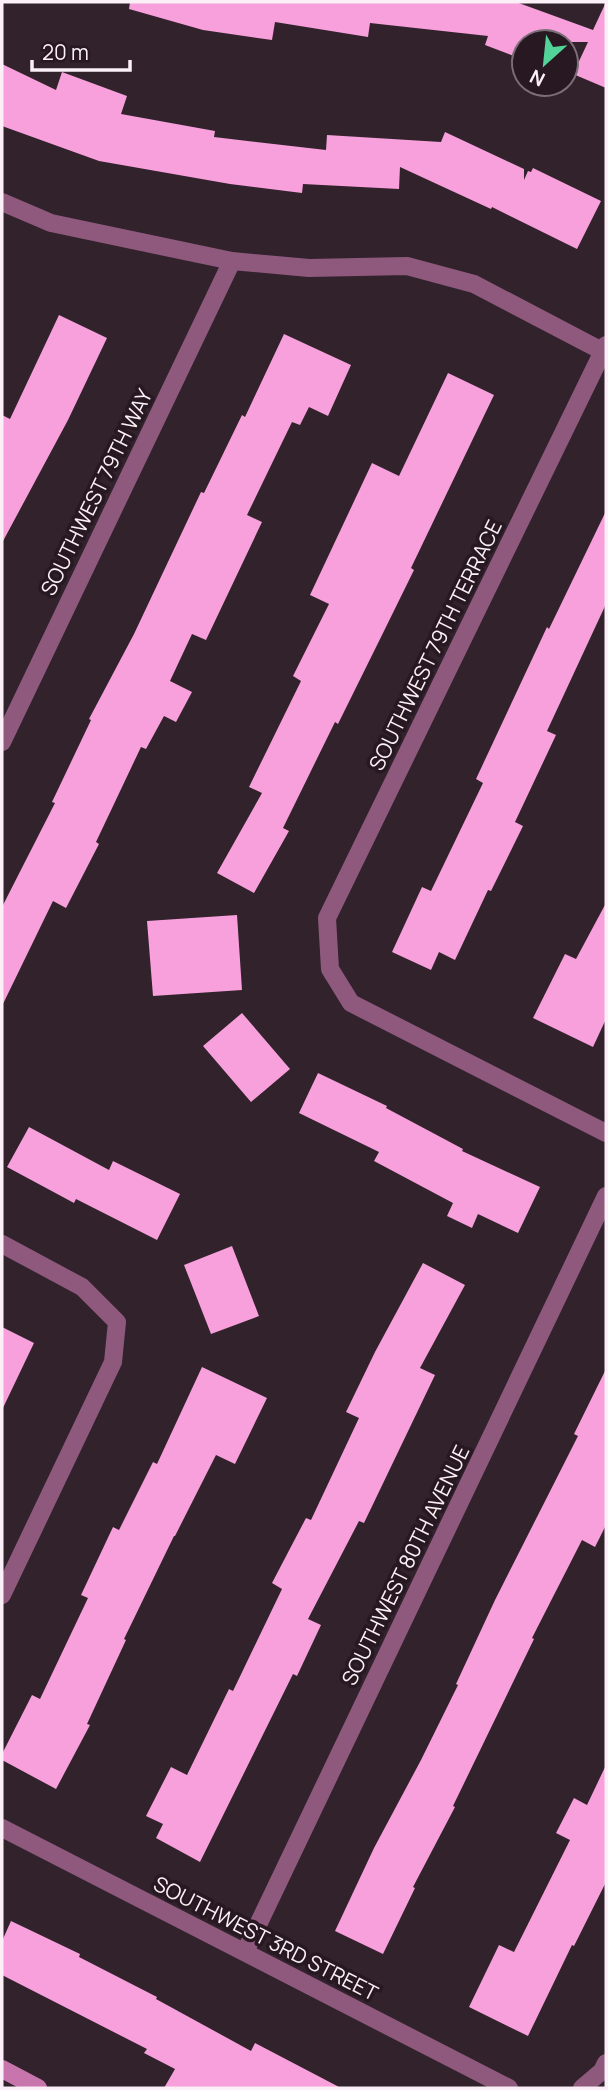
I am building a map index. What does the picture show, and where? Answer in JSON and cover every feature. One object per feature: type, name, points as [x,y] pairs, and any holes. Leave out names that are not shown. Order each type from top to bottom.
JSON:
[{"type":"main road","points":[[2,2069],[38,2088]]},
{"type":"street","points":[[2,202],[51,223],[232,261],[309,268],[407,266],[474,285],[605,350]]},
{"type":"street","name":"SOUTHWEST 79TH WAY","points":[[2,742],[232,261]]},
{"type":"street","name":"SOUTHWEST 79TH TERRACE","points":[[605,350],[327,918],[330,969],[351,1003],[606,1133]]},
{"type":"street","name":"SOUTHWEST 80TH AVENUE","points":[[245,1952],[606,1196]]},
{"type":"street","points":[[2,1244],[82,1287],[117,1322],[113,1362],[2,1595]]},
{"type":"street","name":"SOUTHWEST 3RD STREET","points":[[2,1828],[509,2088]]},
{"type":"street","points":[[582,2088],[602,2071],[606,2063]]},
{"type":"building","points":[[130,2],[516,2],[593,30],[606,2],[606,88],[580,77],[580,59],[588,42],[580,42],[580,28],[510,28],[510,55],[485,45],[488,36],[370,23],[368,37],[275,22],[272,40],[203,30],[129,9]]},
{"type":"building","points":[[2,64],[56,90],[62,72],[127,96],[121,114],[215,131],[214,137],[326,150],[327,135],[441,142],[445,132],[524,169],[524,180],[528,171],[531,172],[533,168],[601,201],[577,249],[492,207],[491,209],[400,167],[399,189],[303,184],[302,193],[230,184],[99,161],[2,126]]},
{"type":"building","points":[[59,315],[107,338],[68,420],[2,543],[2,415],[10,419]]},
{"type":"building","points":[[284,334],[351,365],[328,416],[309,407],[300,425],[292,422],[247,515],[262,522],[206,640],[192,634],[170,681],[192,692],[176,722],[164,716],[146,749],[141,747],[96,842],[99,844],[66,908],[53,901],[2,1006],[2,907],[55,803],[52,802],[91,720],[89,719],[134,634],[201,492],[204,493],[242,415],[245,417]]},
{"type":"building","points":[[448,373],[494,395],[411,568],[414,570],[283,828],[289,831],[254,893],[217,873],[262,793],[249,787],[301,681],[293,676],[329,604],[310,595],[372,463],[399,476]]},
{"type":"building","points":[[606,511],[606,604],[547,731],[556,735],[515,822],[523,826],[491,891],[488,890],[455,960],[439,952],[431,970],[392,952],[422,887],[431,891],[483,783],[476,779],[547,627],[549,629]]},
{"type":"building","points":[[606,903],[606,1019],[593,1047],[533,1018],[565,954],[576,959]]},
{"type":"building","points":[[237,915],[242,990],[153,996],[147,921]]},
{"type":"building","points":[[242,1013],[290,1069],[251,1102],[203,1046]]},
{"type":"building","points":[[318,1073],[387,1106],[386,1108],[463,1149],[462,1151],[540,1187],[518,1233],[478,1214],[472,1228],[447,1216],[453,1203],[374,1161],[379,1152],[299,1113]]},
{"type":"building","points":[[29,1127],[109,1170],[113,1161],[180,1194],[157,1240],[76,1199],[74,1203],[7,1167]]},
{"type":"building","points":[[232,1246],[259,1316],[211,1334],[184,1265]]},
{"type":"building","points":[[423,1263],[465,1285],[420,1368],[435,1375],[364,1523],[359,1521],[308,1619],[321,1625],[297,1676],[293,1674],[200,1862],[156,1838],[163,1824],[146,1816],[171,1767],[187,1775],[229,1689],[233,1691],[282,1589],[272,1583],[306,1518],[311,1520],[359,1418],[346,1412]]},
{"type":"building","points":[[2,1327],[34,1343],[2,1410]]},
{"type":"building","points":[[202,1367],[267,1398],[235,1464],[216,1455],[124,1639],[126,1640],[87,1724],[90,1725],[56,1789],[2,1760],[2,1754],[32,1695],[40,1699],[88,1598],[81,1595],[113,1527],[119,1530],[153,1462],[157,1464]]},
{"type":"building","points":[[606,1369],[606,1525],[595,1547],[582,1540],[532,1638],[534,1639],[453,1806],[455,1807],[413,1887],[415,1888],[383,1954],[335,1931],[374,1848],[458,1685],[456,1684],[495,1600],[578,1436],[574,1434]]},
{"type":"building","points":[[606,1765],[606,1882],[528,2036],[469,2007],[499,1945],[514,1952],[570,1840],[556,1833],[574,1798],[587,1805]]},
{"type":"building","points":[[11,1921],[80,1954],[79,1957],[157,1997],[156,1999],[251,2051],[255,2043],[341,2088],[164,2088],[175,2069],[144,2053],[147,2049],[2,1975],[2,1941]]}]
